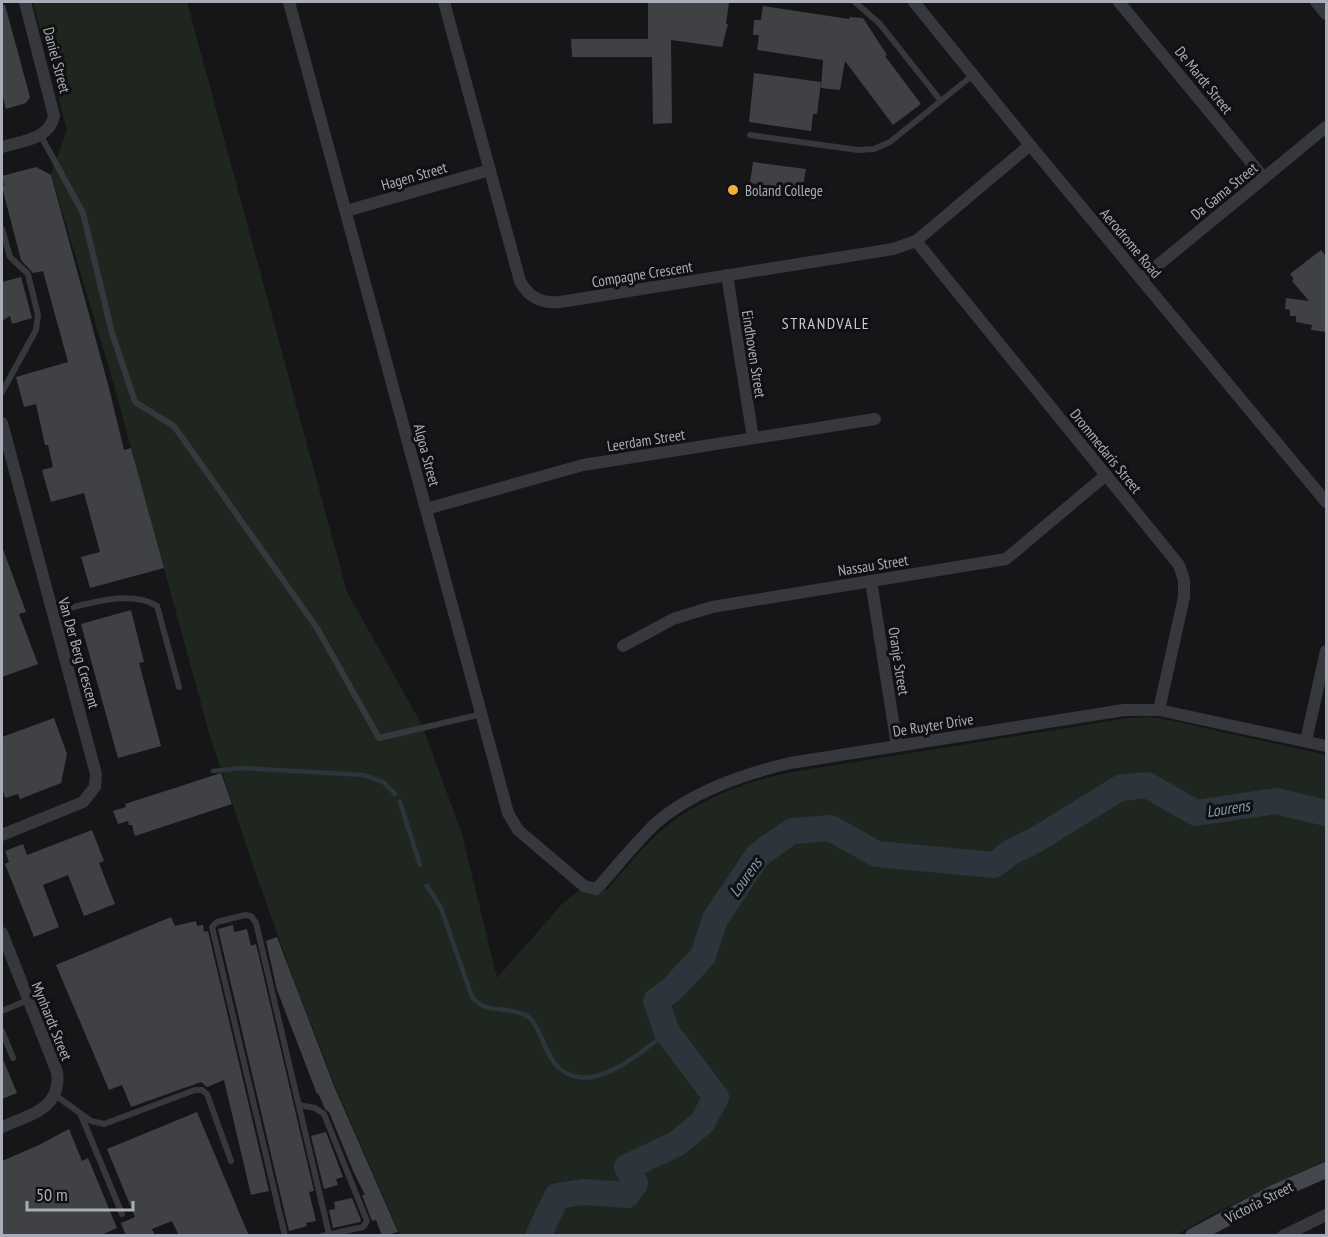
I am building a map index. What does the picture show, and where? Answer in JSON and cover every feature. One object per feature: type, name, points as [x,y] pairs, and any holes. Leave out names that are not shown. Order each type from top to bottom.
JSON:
[{"type":"main road","name":"Victoria Street","points":[[1193,1236],[1278,1191],[1326,1170]]},
{"type":"street","name":"Daniel Street","points":[[25,2],[54,111],[51,126],[41,136]]},
{"type":"street","name":"Algoa Street","points":[[289,2],[508,813],[514,825],[584,886]]},
{"type":"street","name":"Compagne Crescent","points":[[444,2],[520,281],[528,294],[540,301],[560,302],[893,249],[916,241],[1030,145]]},
{"type":"street","name":"Aerodrome Road","points":[[914,2],[1326,502]]},
{"type":"street","name":"De Mardt Street","points":[[1119,2],[1264,178]]},
{"type":"street","points":[[1316,2],[1326,14]]},
{"type":"street","name":"Da Gama Street","points":[[1141,279],[1326,127]]},
{"type":"street","points":[[2,147],[41,136]]},
{"type":"street","name":"Hagen Street","points":[[346,211],[490,170]]},
{"type":"street","name":"Drommedaris Street","points":[[916,241],[1174,558],[1184,580],[1184,597],[1159,710]]},
{"type":"street","name":"Eindhoven Street","points":[[727,275],[753,438]]},
{"type":"street","name":"Leerdam Street","points":[[426,509],[583,465],[875,419]]},
{"type":"street","name":"Van Der Berg Crescent","points":[[2,423],[94,760],[96,781],[91,793],[83,802],[2,835]]},
{"type":"street","name":"Nassau Street","points":[[623,646],[673,620],[712,606],[1006,559],[1106,475]]},
{"type":"street","name":"Oranje Street","points":[[871,581],[897,746]]},
{"type":"street","points":[[1306,741],[1326,651]]},
{"type":"street","name":"De Ruyter Drive","points":[[584,886],[596,889],[656,824],[690,801],[747,774],[790,763],[1124,710],[1159,710],[1326,746]]},
{"type":"street","name":"Mynhardt Street","points":[[2,933],[57,1072],[55,1095]]},
{"type":"street","points":[[2,1127],[44,1108],[55,1095]]},
{"type":"street","points":[[1286,1235],[1326,1215]]},
{"type":"lane","points":[[855,2],[880,24],[941,101]]},
{"type":"lane","points":[[750,135],[858,150],[874,149],[890,141],[974,75]]},
{"type":"lane","points":[[41,136],[83,213],[112,333],[135,402],[174,426],[317,628],[379,738],[482,714]]},
{"type":"lane","points":[[2,229],[10,257],[28,274],[39,315],[36,330],[2,392]]},
{"type":"lane","points":[[52,612],[122,598],[146,599],[156,606],[179,687]]},
{"type":"lane","points":[[285,1236],[212,927],[214,923],[245,915],[254,918],[299,1105],[326,1235],[363,1227],[367,1221],[324,1114],[315,1108],[299,1105]]},
{"type":"lane","points":[[2,1011],[28,1000]]},
{"type":"lane","points":[[2,1031],[13,1058]]},
{"type":"lane","points":[[55,1095],[95,1123],[108,1124],[195,1090],[202,1090],[207,1094],[231,1161]]},
{"type":"lane","points":[[80,1113],[122,1214]]},
{"type":"shaded area","points":[[33,2],[187,2],[347,592],[422,725],[462,834],[497,978],[562,904],[584,887],[600,885],[607,890],[647,844],[668,825],[700,804],[736,788],[793,772],[1129,718],[1152,717],[1173,721],[1326,755],[1326,1160],[1215,1213],[1176,1235],[400,1235],[335,1086],[294,980],[209,733],[114,385],[51,174],[67,130]]},
{"type":"building","points":[[648,2],[729,2],[726,24],[728,24],[722,47],[671,40],[672,123],[653,124],[652,57],[572,57],[571,39],[648,39]]},
{"type":"building","points":[[2,5],[5,5],[30,97],[26,103],[6,109],[2,94]]},
{"type":"building","points":[[763,6],[849,19],[850,17],[863,18],[887,55],[885,56],[921,104],[893,125],[845,61],[840,90],[821,88],[823,60],[757,50],[759,35],[753,35],[754,20],[761,20]]},
{"type":"building","points":[[754,73],[821,82],[817,114],[813,114],[811,131],[749,122]]},
{"type":"building","points":[[753,162],[806,169],[802,191],[750,183]]},
{"type":"building","points":[[36,167],[51,175],[124,450],[131,448],[164,568],[90,588],[81,557],[100,552],[84,493],[51,502],[42,470],[53,467],[48,445],[45,445],[36,404],[24,407],[16,377],[68,362],[43,271],[33,273],[21,260],[2,187],[4,185],[2,176]]},
{"type":"building","points":[[1321,250],[1326,256],[1326,332],[1311,330],[1312,325],[1296,322],[1296,316],[1290,316],[1290,310],[1285,309],[1286,298],[1309,301],[1292,281],[1294,279],[1290,274]]},
{"type":"building","points":[[21,277],[32,318],[12,324],[10,316],[2,321],[2,282]]},
{"type":"building","points":[[3,549],[26,612],[19,614],[38,664],[2,677]]},
{"type":"building","points":[[131,610],[144,662],[139,663],[161,746],[118,758],[81,624]]},
{"type":"building","points":[[54,718],[67,754],[61,783],[20,799],[18,794],[5,798],[2,788],[2,737]]},
{"type":"building","points":[[221,773],[232,804],[135,836],[132,825],[129,825],[128,821],[118,824],[113,811],[126,807],[125,804]]},
{"type":"building","points":[[92,830],[104,861],[99,863],[115,904],[84,916],[68,875],[43,885],[59,927],[34,937],[5,864],[9,862],[5,851],[23,844],[27,855]]},
{"type":"building","points":[[171,917],[175,926],[196,921],[197,926],[203,925],[204,932],[208,931],[269,1191],[251,1195],[224,1080],[207,1087],[201,1082],[131,1107],[122,1085],[109,1090],[56,965]]},
{"type":"building","points":[[233,925],[234,932],[247,929],[251,946],[256,944],[314,1191],[309,1192],[316,1221],[289,1231],[218,929]]},
{"type":"building","points":[[277,937],[334,1086],[398,1232],[382,1236],[376,1220],[372,1221],[362,1195],[365,1195],[329,1112],[317,1094],[277,990],[266,941]]},
{"type":"building","points":[[2,1057],[17,1093],[2,1099]]},
{"type":"building","points":[[197,1112],[249,1236],[179,1236],[172,1221],[152,1229],[155,1236],[126,1236],[121,1223],[135,1217],[107,1149]]},
{"type":"building","points":[[69,1129],[82,1161],[88,1158],[117,1228],[99,1236],[4,1236],[2,1230],[2,1161]]},
{"type":"building","points":[[326,1132],[343,1177],[336,1179],[338,1185],[324,1189],[311,1136]]},
{"type":"building","points":[[352,1198],[360,1222],[333,1228],[329,1210],[335,1209],[334,1202]]},
{"type":"waterway","points":[[213,771],[242,768],[364,775],[383,782],[395,794]]},
{"type":"waterway","name":"Lourens","points":[[538,1236],[557,1196],[583,1192],[627,1195],[635,1183],[627,1167],[676,1144],[702,1123],[716,1097],[667,1032],[656,1001],[671,990],[703,956],[715,919],[758,855],[792,831],[830,828],[877,854],[994,865],[1011,852],[1034,841],[1120,788],[1147,785],[1196,813],[1276,801],[1326,813]]},
{"type":"waterway","points":[[400,802],[420,865]]},
{"type":"waterway","points":[[427,886],[441,908],[472,997],[488,1008],[526,1015],[538,1030],[554,1062],[571,1075],[585,1078],[615,1069],[644,1051],[667,1032]]},
{"type":"place","name":"Boland College","points":[[733,190]]},
{"type":"district","name":"STRANDVALE","points":[[826,323]]}]
